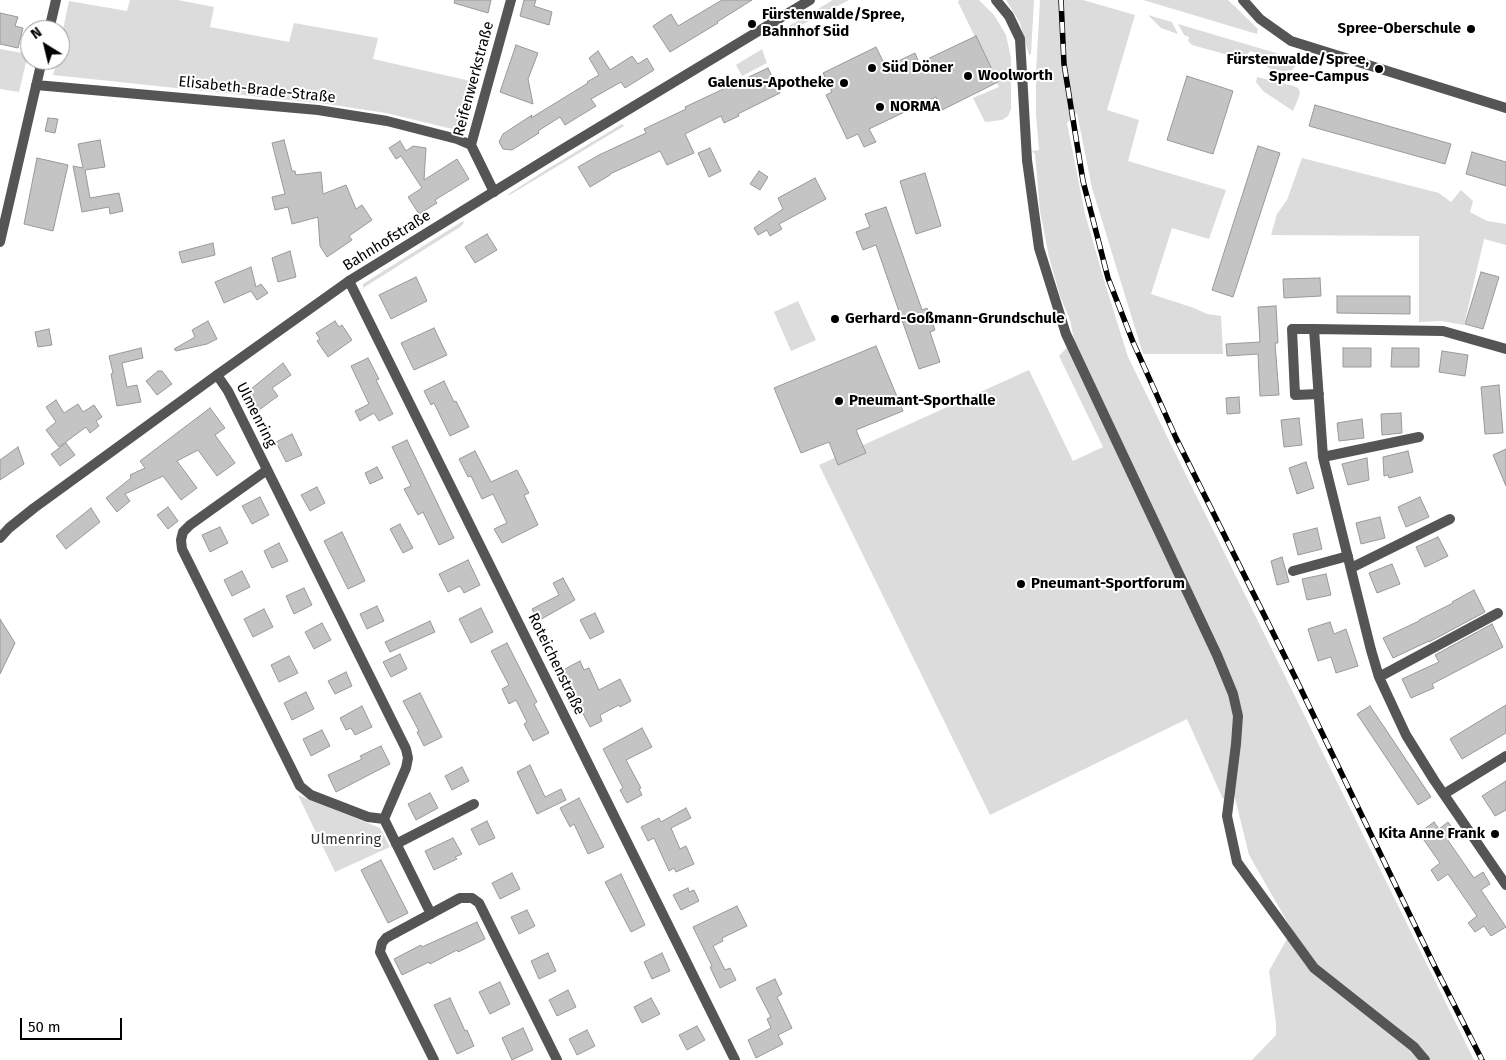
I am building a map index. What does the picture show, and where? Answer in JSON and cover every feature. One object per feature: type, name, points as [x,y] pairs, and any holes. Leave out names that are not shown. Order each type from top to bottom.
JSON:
[{"type":"street","points":[[51,20],[56,0]]},
{"type":"street","name":"Reifenwerkstraße","points":[[494,192],[471,145],[510,0]]},
{"type":"street","name":"Bahnhofstraße","points":[[0,538],[9,528],[34,508],[349,282],[810,0]]},
{"type":"street","points":[[996,0],[1009,16],[1020,39],[1027,160],[1039,248],[1066,334],[1217,655],[1233,694],[1238,716],[1227,816],[1237,862],[1314,968],[1414,1047],[1425,1060]]},
{"type":"street","points":[[1243,0],[1260,19],[1291,41],[1506,108]]},
{"type":"street","points":[[0,242],[40,70]]},
{"type":"street","name":"Elisabeth-Brade-Straße","points":[[36,84],[318,110],[387,120],[457,139],[471,145]]},
{"type":"street","name":"Roteichenstraße","points":[[349,282],[735,1060]]},
{"type":"street","points":[[1314,328],[1323,457],[1371,650],[1380,677],[1406,735],[1506,885]]},
{"type":"street","points":[[1318,394],[1295,395],[1292,329],[1443,331],[1506,349]]},
{"type":"street","name":"Ulmenring","points":[[217,375],[228,391],[406,749],[408,758],[406,768],[384,819],[368,817],[310,795],[300,786],[182,549],[181,540],[183,532],[190,525],[267,470]]},
{"type":"street","points":[[1323,457],[1419,437]]},
{"type":"street","points":[[1351,568],[1450,519]]},
{"type":"street","points":[[1293,571],[1348,556]]},
{"type":"street","points":[[1380,677],[1498,613]]},
{"type":"street","points":[[1444,794],[1506,756]]},
{"type":"street","points":[[396,844],[474,804]]},
{"type":"street","points":[[384,819],[431,914]]},
{"type":"street","points":[[434,1060],[380,952],[382,943],[386,938],[460,898],[472,898],[479,903],[557,1060]]},
{"type":"green space","points":[[130,0],[178,0],[214,7],[210,27],[289,42],[294,23],[378,38],[373,59],[475,82],[461,131],[386,113],[327,104],[53,75],[54,70],[70,70],[70,20],[65,20],[69,1],[127,11]]},
{"type":"green space","points":[[833,0],[849,0],[779,37],[777,33]]},
{"type":"green space","points":[[959,0],[979,0],[994,15],[1006,35],[1011,58],[1011,109],[1008,116],[1002,120],[985,122],[973,98],[999,87],[958,2]]},
{"type":"green space","points":[[1006,0],[1034,0],[1031,54],[1029,55],[1020,23]]},
{"type":"green space","points":[[1040,0],[1083,0],[1135,15],[1107,110],[1139,120],[1128,161],[1226,190],[1209,239],[1172,228],[1151,294],[1207,314],[1221,316],[1223,354],[1143,354],[1092,188],[1077,113],[1067,123],[1085,214],[1128,357],[1474,1060],[1252,1060],[1276,1035],[1269,971],[1292,930],[1249,855],[1233,790],[1223,799],[1187,719],[990,815],[819,465],[1029,370],[1073,461],[1103,447],[1059,356],[1074,340],[1070,320],[1060,296],[1049,257],[1040,211],[1035,154],[1032,151],[1039,150],[1036,114],[1036,73]]},
{"type":"green space","points":[[1143,0],[1228,0],[1258,29],[1257,34]]},
{"type":"green space","points":[[1148,15],[1172,22],[1178,34],[1161,28]]},
{"type":"green space","points":[[1178,24],[1296,59],[1298,60],[1297,64],[1292,70],[1283,71],[1268,68],[1265,62],[1266,57],[1251,51],[1243,59],[1192,45],[1188,41],[1189,37],[1184,35]]},
{"type":"green space","points":[[0,49],[20,53],[20,70],[24,70],[19,92],[0,89]]},
{"type":"green space","points":[[762,49],[767,63],[742,76],[736,65]]},
{"type":"green space","points":[[1257,77],[1294,86],[1299,89],[1300,93],[1293,111],[1263,91],[1256,82]]},
{"type":"green space","points":[[622,124],[624,126],[508,196],[549,168]]},
{"type":"green space","points":[[1302,158],[1439,193],[1451,202],[1461,190],[1473,201],[1470,212],[1487,221],[1506,224],[1506,245],[1484,239],[1464,325],[1441,321],[1419,322],[1419,236],[1271,235],[1277,214],[1287,200]]},
{"type":"green space","points":[[463,221],[464,223],[460,227],[363,288],[363,284]]},
{"type":"green space","points":[[798,301],[816,340],[791,351],[774,312]]},
{"type":"green space","name":"Ulmenring","points":[[298,795],[380,828],[390,847],[335,872]]},
{"type":"building","points":[[455,0],[491,0],[488,13],[454,3]]},
{"type":"building","points":[[524,0],[536,0],[534,6],[552,12],[549,25],[520,16]]},
{"type":"building","points":[[722,0],[752,0],[670,52],[653,26],[671,14],[678,26]]},
{"type":"building","points":[[0,13],[18,17],[15,26],[20,27],[18,48],[0,44]]},
{"type":"building","points":[[976,36],[998,82],[942,110],[936,97],[869,129],[876,142],[864,147],[858,134],[847,139],[826,95],[832,92],[823,73],[876,47],[886,67],[915,53],[919,63]]},
{"type":"building","points":[[516,45],[538,53],[528,79],[533,104],[500,92]]},
{"type":"building","points":[[598,51],[610,70],[632,56],[638,64],[647,58],[654,70],[625,88],[621,82],[591,99],[596,106],[565,125],[560,117],[512,150],[503,149],[499,142],[503,134],[599,75],[589,58]]},
{"type":"building","points":[[768,68],[780,93],[724,123],[721,116],[685,134],[694,153],[667,165],[660,151],[610,174],[590,187],[578,167],[646,133],[644,129],[686,109],[685,107]]},
{"type":"building","points":[[1187,76],[1233,91],[1213,154],[1167,140]]},
{"type":"building","points":[[1315,105],[1451,144],[1445,164],[1309,126]]},
{"type":"building","points":[[48,118],[58,119],[55,133],[45,131]]},
{"type":"building","points":[[100,140],[105,167],[85,170],[90,198],[119,193],[123,211],[110,214],[109,207],[82,212],[73,166],[83,168],[78,144]]},
{"type":"building","points":[[284,140],[292,171],[295,171],[296,175],[321,172],[323,194],[346,185],[356,209],[362,205],[372,220],[349,236],[352,240],[327,257],[320,246],[318,217],[292,224],[288,207],[275,210],[272,197],[285,194],[272,143]]},
{"type":"building","points":[[400,141],[406,151],[413,146],[426,148],[424,180],[457,159],[469,179],[435,200],[437,203],[419,214],[408,197],[422,188],[401,156],[396,159],[389,148]]},
{"type":"building","points":[[1258,146],[1280,153],[1233,297],[1212,290]]},
{"type":"building","points":[[710,148],[721,171],[709,177],[698,153]]},
{"type":"building","points":[[1472,152],[1506,162],[1506,186],[1466,174]]},
{"type":"building","points":[[37,158],[68,165],[53,231],[24,224]]},
{"type":"building","points":[[759,171],[768,177],[760,190],[750,184]]},
{"type":"building","points":[[925,173],[941,226],[916,234],[900,181]]},
{"type":"building","points":[[815,178],[826,199],[779,224],[782,229],[770,236],[767,230],[758,235],[754,228],[783,209],[778,198]]},
{"type":"building","points":[[886,207],[922,310],[927,308],[935,330],[930,332],[940,362],[919,369],[876,245],[863,250],[856,232],[870,227],[865,214]]},
{"type":"building","points":[[487,234],[497,250],[475,263],[465,247]]},
{"type":"building","points":[[213,243],[215,255],[182,263],[179,252]]},
{"type":"building","points":[[290,251],[296,277],[278,282],[272,258]]},
{"type":"building","points":[[251,267],[256,287],[261,284],[268,293],[257,300],[251,291],[224,303],[215,282]]},
{"type":"building","points":[[1481,272],[1499,277],[1483,329],[1465,324]]},
{"type":"building","points":[[416,277],[427,301],[391,319],[379,295]]},
{"type":"building","points":[[1320,278],[1321,296],[1284,298],[1283,279]]},
{"type":"building","points":[[1337,296],[1410,296],[1410,314],[1337,313]]},
{"type":"building","points":[[1276,306],[1278,343],[1275,343],[1279,395],[1260,396],[1258,354],[1227,356],[1226,344],[1260,342],[1258,307]]},
{"type":"building","points":[[208,321],[217,339],[207,344],[176,351],[174,349],[195,337],[192,330]]},
{"type":"building","points":[[335,321],[339,327],[342,325],[352,340],[328,357],[317,341],[320,339],[316,333]]},
{"type":"building","points":[[434,328],[447,355],[414,370],[401,343]]},
{"type":"building","points":[[49,329],[52,345],[38,347],[35,332]]},
{"type":"building","name":"Pneumant-Sporthalle","points":[[876,346],[903,411],[856,430],[866,453],[838,465],[829,442],[801,453],[774,388]]},
{"type":"building","points":[[141,348],[143,358],[122,363],[127,387],[137,385],[141,402],[117,406],[109,356]]},
{"type":"building","points":[[1343,348],[1371,348],[1371,367],[1343,367]]},
{"type":"building","points":[[1392,348],[1419,348],[1419,367],[1391,367]]},
{"type":"building","points":[[1442,351],[1468,355],[1465,376],[1439,372]]},
{"type":"building","points":[[368,358],[379,379],[376,380],[393,414],[379,421],[374,413],[360,421],[355,411],[369,404],[351,366]]},
{"type":"building","points":[[283,363],[291,375],[272,388],[278,396],[259,410],[246,393]]},
{"type":"building","points":[[158,371],[162,371],[172,384],[157,395],[146,381]]},
{"type":"building","points":[[444,381],[469,427],[450,436],[434,403],[431,405],[424,391]]},
{"type":"building","points":[[1499,385],[1503,433],[1485,434],[1481,387]]},
{"type":"building","points":[[1239,397],[1240,413],[1227,414],[1226,398]]},
{"type":"building","points":[[56,400],[64,413],[78,404],[83,412],[94,405],[102,417],[96,421],[99,426],[90,433],[86,427],[59,447],[46,430],[56,422],[46,407]]},
{"type":"building","points":[[210,408],[225,428],[215,435],[235,463],[217,476],[198,450],[177,461],[197,488],[181,500],[163,476],[125,494],[130,501],[117,512],[106,498],[131,478],[130,475],[145,468],[140,461]]},
{"type":"building","points":[[1401,413],[1402,433],[1382,435],[1381,414]]},
{"type":"building","points":[[1299,418],[1302,445],[1284,447],[1281,420]]},
{"type":"building","points":[[1362,419],[1364,438],[1339,441],[1337,423]]},
{"type":"building","points":[[292,434],[302,455],[286,462],[276,442]]},
{"type":"building","points":[[407,440],[454,538],[439,545],[423,512],[418,515],[404,489],[411,486],[392,447]]},
{"type":"building","points":[[66,443],[75,455],[60,466],[51,454]]},
{"type":"building","points":[[18,447],[24,464],[0,480],[0,460]]},
{"type":"building","points":[[1506,449],[1506,486],[1493,455]]},
{"type":"building","points":[[475,451],[491,482],[517,470],[529,493],[524,495],[538,525],[502,543],[494,529],[507,523],[493,494],[482,499],[471,476],[468,477],[459,459]]},
{"type":"building","points":[[1408,451],[1413,472],[1389,478],[1388,475],[1384,476],[1383,457]]},
{"type":"building","points":[[1367,458],[1369,480],[1348,485],[1342,464]]},
{"type":"building","points":[[1306,462],[1314,488],[1297,494],[1289,468]]},
{"type":"building","points":[[377,467],[383,478],[370,484],[365,473]]},
{"type":"building","points":[[317,487],[325,503],[310,511],[301,495]]},
{"type":"building","points":[[260,497],[269,515],[252,524],[242,506]]},
{"type":"building","points":[[1420,497],[1429,517],[1406,527],[1398,507]]},
{"type":"building","points":[[168,507],[178,521],[168,529],[157,515]]},
{"type":"building","points":[[91,508],[100,522],[66,549],[56,536]]},
{"type":"building","points":[[1380,517],[1385,538],[1361,544],[1356,523]]},
{"type":"building","points":[[400,524],[413,548],[403,553],[390,529]]},
{"type":"building","points":[[220,527],[228,543],[210,552],[202,535]]},
{"type":"building","points":[[1317,528],[1322,549],[1298,555],[1293,534]]},
{"type":"building","points":[[342,532],[365,581],[348,589],[324,541]]},
{"type":"building","points":[[1438,537],[1448,556],[1425,567],[1416,547]]},
{"type":"building","points":[[279,543],[288,561],[272,568],[264,551]]},
{"type":"building","points":[[1282,557],[1289,582],[1277,585],[1271,561]]},
{"type":"building","points":[[468,560],[480,585],[464,593],[460,586],[448,592],[439,574]]},
{"type":"building","points":[[1392,564],[1400,584],[1377,593],[1369,573]]},
{"type":"building","points":[[242,571],[250,587],[232,596],[224,580]]},
{"type":"building","points":[[1326,574],[1331,595],[1307,600],[1302,579]]},
{"type":"building","points":[[563,578],[575,600],[538,621],[532,609],[559,595],[553,583]]},
{"type":"building","points":[[304,588],[312,605],[294,614],[286,596]]},
{"type":"building","points":[[1474,590],[1485,612],[1429,642],[1393,658],[1383,638],[1419,621]]},
{"type":"building","points":[[377,606],[384,621],[367,629],[360,614]]},
{"type":"building","points":[[481,608],[493,632],[471,643],[459,619]]},
{"type":"building","points":[[264,609],[273,627],[253,637],[244,619]]},
{"type":"building","points":[[595,613],[604,632],[590,639],[580,620]]},
{"type":"building","points":[[0,619],[15,643],[0,674]]},
{"type":"building","points":[[430,621],[435,632],[390,652],[385,642]]},
{"type":"building","points":[[1330,622],[1334,634],[1346,629],[1358,666],[1336,673],[1331,657],[1318,661],[1308,629]]},
{"type":"building","points":[[322,623],[331,640],[314,649],[305,632]]},
{"type":"building","points":[[1492,624],[1503,647],[1432,684],[1434,688],[1411,698],[1402,679],[1439,662],[1435,655]]},
{"type":"building","points":[[507,643],[537,702],[534,704],[549,733],[533,741],[524,724],[527,722],[516,700],[509,704],[502,689],[509,685],[491,651]]},
{"type":"building","points":[[400,654],[407,669],[391,677],[383,662]]},
{"type":"building","points":[[289,656],[298,673],[279,682],[271,665]]},
{"type":"building","points":[[580,661],[584,670],[589,668],[599,690],[620,679],[631,701],[600,715],[602,721],[590,727],[565,679],[567,678],[563,670]]},
{"type":"building","points":[[346,672],[352,686],[335,694],[328,681]]},
{"type":"building","points":[[306,692],[314,709],[292,720],[284,703]]},
{"type":"building","points":[[420,693],[442,737],[424,746],[417,732],[419,731],[403,701]]},
{"type":"building","points":[[1506,705],[1506,733],[1462,759],[1450,739]]},
{"type":"building","points":[[362,706],[372,727],[355,735],[351,728],[346,730],[340,718]]},
{"type":"building","points":[[1370,706],[1431,797],[1418,805],[1357,714]]},
{"type":"building","points":[[642,728],[652,747],[626,760],[641,788],[639,789],[642,795],[627,803],[620,790],[623,788],[603,749]]},
{"type":"building","points":[[322,730],[330,746],[311,756],[303,739]]},
{"type":"building","points":[[381,746],[390,764],[336,792],[328,775],[362,759],[360,756]]},
{"type":"building","points":[[530,765],[545,797],[561,789],[566,800],[537,814],[517,772]]},
{"type":"building","points":[[462,767],[469,781],[452,790],[445,776]]},
{"type":"building","points":[[1506,781],[1506,810],[1495,816],[1482,796]]},
{"type":"building","points":[[430,793],[438,808],[416,820],[408,804]]},
{"type":"building","points":[[579,798],[604,847],[588,854],[574,824],[570,827],[560,808]]},
{"type":"building","points":[[686,808],[691,818],[671,828],[680,849],[686,846],[694,864],[676,872],[674,868],[669,871],[654,838],[648,841],[641,827],[659,818],[661,822]]},
{"type":"building","points":[[487,821],[495,838],[479,845],[471,829]]},
{"type":"building","points":[[1434,822],[1439,829],[1448,822],[1456,833],[1447,839],[1474,878],[1483,872],[1490,884],[1481,890],[1506,927],[1491,936],[1484,926],[1475,932],[1468,923],[1477,916],[1448,874],[1438,881],[1431,870],[1440,863],[1419,833]]},
{"type":"building","points":[[453,838],[462,854],[455,857],[457,859],[434,870],[425,851]]},
{"type":"building","points":[[381,860],[408,913],[388,923],[361,870]]},
{"type":"building","points":[[512,873],[520,889],[500,899],[492,883]]},
{"type":"building","points":[[621,874],[645,925],[631,932],[605,882]]},
{"type":"building","points":[[688,888],[689,892],[694,890],[699,901],[681,910],[673,895]]},
{"type":"building","points":[[737,906],[747,926],[722,938],[723,941],[713,946],[725,970],[730,968],[736,980],[720,988],[710,967],[712,966],[693,927]]},
{"type":"building","points":[[527,910],[535,926],[519,934],[511,917]]},
{"type":"building","points":[[477,922],[485,939],[402,975],[394,959],[421,945],[422,947]]},
{"type":"building","points":[[548,953],[556,971],[539,979],[531,961]]},
{"type":"building","points":[[662,953],[670,971],[652,979],[644,962]]},
{"type":"building","points":[[775,979],[782,994],[777,997],[792,1028],[778,1035],[783,1044],[756,1058],[748,1040],[771,1028],[767,1019],[771,1017],[756,988]]},
{"type":"building","points":[[500,982],[510,1004],[490,1014],[479,992]]},
{"type":"building","points":[[568,990],[576,1007],[557,1016],[549,1000]]},
{"type":"building","points":[[450,998],[474,1046],[457,1054],[434,1005]]},
{"type":"building","points":[[651,998],[660,1014],[642,1023],[634,1007]]},
{"type":"building","points":[[697,1026],[705,1040],[687,1050],[679,1035]]},
{"type":"building","points":[[523,1028],[533,1050],[512,1060],[502,1038]]},
{"type":"building","points":[[587,1030],[595,1046],[577,1055],[569,1039]]},
{"type":"railway","points":[[1061,0],[1064,64],[1083,181],[1108,278],[1133,342],[1176,438],[1482,1060]]},
{"type":"place","name":"Fürstenwalde/Spree, Bahnhof Süd","points":[[752,24]]},
{"type":"place","name":"Spree-Oberschule","points":[[1471,29]]},
{"type":"place","name":"Süd Döner","points":[[872,68]]},
{"type":"place","name":"Fürstenwalde/Spree, Spree-Campus","points":[[1379,69]]},
{"type":"place","name":"Woolworth","points":[[968,76]]},
{"type":"place","name":"Galenus-Apotheke","points":[[844,83]]},
{"type":"place","name":"NORMA","points":[[880,107]]},
{"type":"place","name":"Gerhard-Goßmann-Grundschule","points":[[835,319]]},
{"type":"place","name":"Pneumant-Sporthalle","points":[[839,401]]},
{"type":"place","name":"Pneumant-Sportforum","points":[[1021,584]]},
{"type":"place","name":"Kita Anne Frank","points":[[1495,834]]}]
